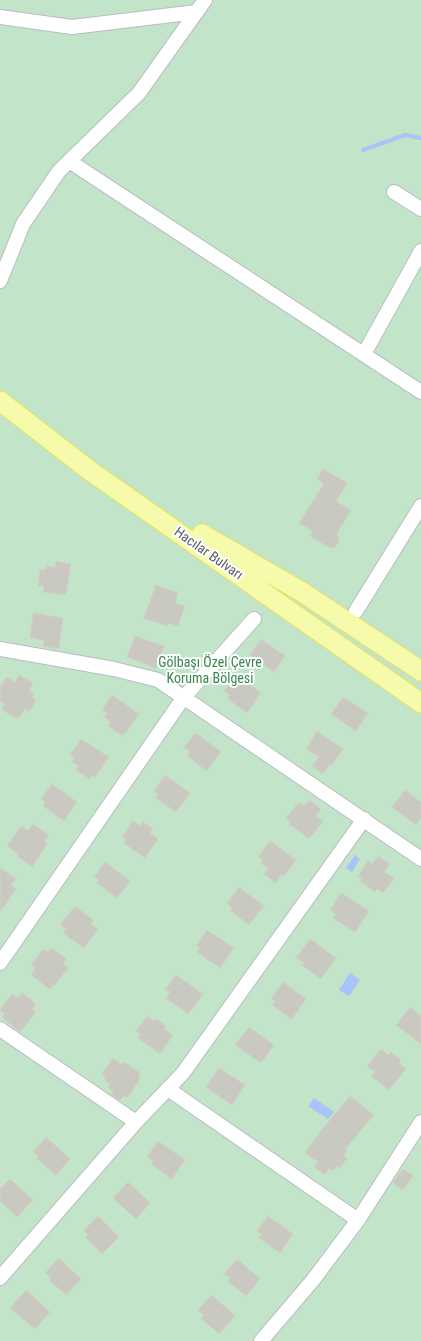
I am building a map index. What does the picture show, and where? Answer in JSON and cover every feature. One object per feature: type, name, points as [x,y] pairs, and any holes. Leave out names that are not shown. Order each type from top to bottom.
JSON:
[{"type":"main road","name":"Hacılar Bulvarı","points":[[0,386],[102,466],[164,510],[302,592],[421,671]]},
{"type":"main road","name":"Hacılar Bulvarı","points":[[0,401],[89,470],[421,703]]},
{"type":"street","points":[[0,281],[23,224],[59,171],[139,92],[205,0]]},
{"type":"street","points":[[0,17],[72,27],[197,12]]},
{"type":"street","points":[[69,161],[421,392]]},
{"type":"street","points":[[394,192],[421,209]]},
{"type":"street","points":[[364,354],[421,251]]},
{"type":"street","points":[[356,611],[421,506]]},
{"type":"street","points":[[0,962],[184,697],[254,619]]},
{"type":"street","points":[[0,649],[114,669],[158,680],[421,859]]},
{"type":"street","points":[[0,1278],[136,1122],[183,1073],[364,819]]},
{"type":"street","points":[[0,1028],[136,1122]]},
{"type":"street","points":[[168,1089],[358,1220]]},
{"type":"street","points":[[261,1341],[313,1280],[358,1220],[421,1122]]},
{"type":"green space","name":"Gölbaşı Özel Çevre Koruma Bölgesi","points":[[0,0],[421,0],[421,1341],[0,1341]]},
{"type":"water","points":[[355,855],[360,859],[352,872],[346,868]]},
{"type":"water","points":[[350,973],[360,980],[349,996],[339,990]]},
{"type":"water","points":[[314,1098],[334,1112],[328,1119],[308,1106]]},
{"type":"building","points":[[323,469],[347,483],[336,501],[351,510],[337,533],[339,543],[333,548],[310,536],[313,531],[299,523],[323,485],[317,479]]},
{"type":"building","points":[[56,561],[71,564],[66,595],[43,592],[44,586],[38,586],[40,570],[46,570],[47,566],[55,568]]},
{"type":"building","points":[[156,585],[178,593],[175,603],[185,606],[178,626],[168,623],[167,626],[144,618]]},
{"type":"building","points":[[33,613],[63,618],[59,649],[43,646],[44,640],[30,638]]},
{"type":"building","points":[[135,636],[164,646],[156,668],[127,657]]},
{"type":"building","points":[[261,639],[285,656],[274,672],[250,655]]},
{"type":"building","points":[[19,675],[33,683],[29,691],[34,693],[32,697],[36,700],[29,712],[25,709],[18,719],[2,710],[5,704],[0,701],[0,688],[6,677],[15,682]]},
{"type":"building","points":[[236,675],[261,693],[247,713],[227,698],[230,695],[224,691]]},
{"type":"building","points":[[112,695],[139,714],[123,736],[108,726],[111,722],[104,717],[107,713],[102,710]]},
{"type":"building","points":[[343,697],[368,713],[356,731],[331,714]]},
{"type":"building","points":[[317,731],[343,749],[331,766],[329,764],[323,774],[312,766],[319,757],[306,749]]},
{"type":"building","points":[[196,733],[221,752],[206,771],[187,755],[190,752],[184,747]]},
{"type":"building","points":[[81,739],[109,757],[95,777],[92,775],[90,779],[76,770],[79,766],[72,762],[74,758],[70,755]]},
{"type":"building","points":[[165,775],[190,793],[176,812],[155,797],[158,794],[154,791]]},
{"type":"building","points":[[52,784],[77,802],[64,821],[43,806],[45,802],[41,799]]},
{"type":"building","points":[[405,790],[421,802],[421,818],[416,825],[392,807]]},
{"type":"building","points":[[309,800],[321,809],[316,816],[323,821],[309,839],[289,824],[290,822],[286,818],[299,802],[304,806]]},
{"type":"building","points":[[133,821],[140,826],[143,822],[153,829],[150,833],[158,839],[145,858],[124,843],[126,840],[122,837]]},
{"type":"building","points":[[33,824],[49,835],[44,842],[47,844],[32,867],[7,846],[21,826],[28,831]]},
{"type":"building","points":[[270,841],[296,860],[276,883],[264,874],[268,869],[261,863],[263,860],[258,857]]},
{"type":"building","points":[[378,856],[390,864],[384,872],[394,878],[383,893],[377,889],[375,892],[360,881],[362,878],[358,876],[368,860],[372,864]]},
{"type":"building","points":[[105,862],[130,881],[117,898],[97,883],[99,880],[94,877]]},
{"type":"building","points":[[0,868],[16,879],[11,885],[16,889],[0,912]]},
{"type":"building","points":[[239,887],[264,906],[249,925],[230,910],[232,908],[227,903]]},
{"type":"building","points":[[341,893],[369,911],[355,932],[333,918],[336,914],[330,910]]},
{"type":"building","points":[[75,906],[94,921],[91,924],[98,929],[84,948],[63,933],[66,929],[60,925]]},
{"type":"building","points":[[207,930],[234,948],[220,968],[197,952],[200,948],[196,946]]},
{"type":"building","points":[[310,939],[336,958],[321,979],[302,965],[304,963],[296,958]]},
{"type":"building","points":[[52,948],[66,959],[63,964],[68,968],[50,989],[31,975],[35,968],[31,965],[43,949],[48,952]]},
{"type":"building","points":[[176,975],[203,994],[188,1014],[166,998],[170,992],[165,990]]},
{"type":"building","points":[[283,982],[306,999],[292,1019],[272,1005],[275,1001],[271,999]]},
{"type":"building","points":[[22,993],[36,1004],[32,1009],[36,1012],[20,1032],[2,1017],[5,1014],[0,1010],[12,994],[18,998]]},
{"type":"building","points":[[410,1007],[421,1016],[421,1044],[396,1025]]},
{"type":"building","points":[[147,1016],[154,1021],[156,1019],[166,1026],[164,1029],[173,1035],[160,1054],[138,1038],[141,1034],[136,1031]]},
{"type":"building","points":[[249,1027],[274,1045],[261,1063],[235,1045]]},
{"type":"building","points":[[381,1049],[388,1055],[391,1052],[401,1060],[399,1063],[406,1069],[389,1090],[371,1076],[375,1072],[367,1066]]},
{"type":"building","points":[[113,1058],[122,1065],[124,1062],[140,1073],[138,1076],[141,1078],[127,1098],[124,1095],[120,1101],[111,1094],[113,1091],[108,1087],[110,1084],[104,1080],[106,1077],[102,1074]]},
{"type":"building","points":[[219,1068],[245,1085],[232,1105],[206,1087]]},
{"type":"building","points":[[350,1096],[374,1115],[345,1149],[347,1151],[343,1156],[347,1158],[340,1168],[337,1166],[333,1171],[329,1168],[325,1175],[314,1167],[318,1162],[305,1153]]},
{"type":"building","points":[[46,1137],[70,1159],[56,1175],[36,1158],[38,1156],[33,1152]]},
{"type":"building","points":[[158,1141],[185,1160],[172,1179],[151,1164],[153,1161],[147,1157]]},
{"type":"building","points":[[403,1169],[413,1176],[403,1190],[393,1183]]},
{"type":"building","points":[[10,1179],[33,1200],[17,1217],[0,1201],[0,1189]]},
{"type":"building","points":[[128,1182],[150,1203],[136,1219],[113,1198]]},
{"type":"building","points":[[98,1216],[119,1237],[102,1254],[85,1237],[88,1235],[84,1230]]},
{"type":"building","points":[[268,1216],[293,1234],[280,1253],[259,1238],[262,1235],[257,1231]]},
{"type":"building","points":[[59,1258],[81,1279],[66,1295],[49,1280],[51,1277],[45,1273]]},
{"type":"building","points":[[237,1259],[260,1279],[246,1296],[228,1281],[230,1278],[224,1274]]},
{"type":"building","points":[[26,1290],[50,1312],[35,1329],[10,1308]]},
{"type":"building","points":[[212,1295],[235,1316],[219,1334],[201,1318],[204,1315],[198,1310]]},
{"type":"waterway","points":[[363,150],[405,135],[421,138]]}]
